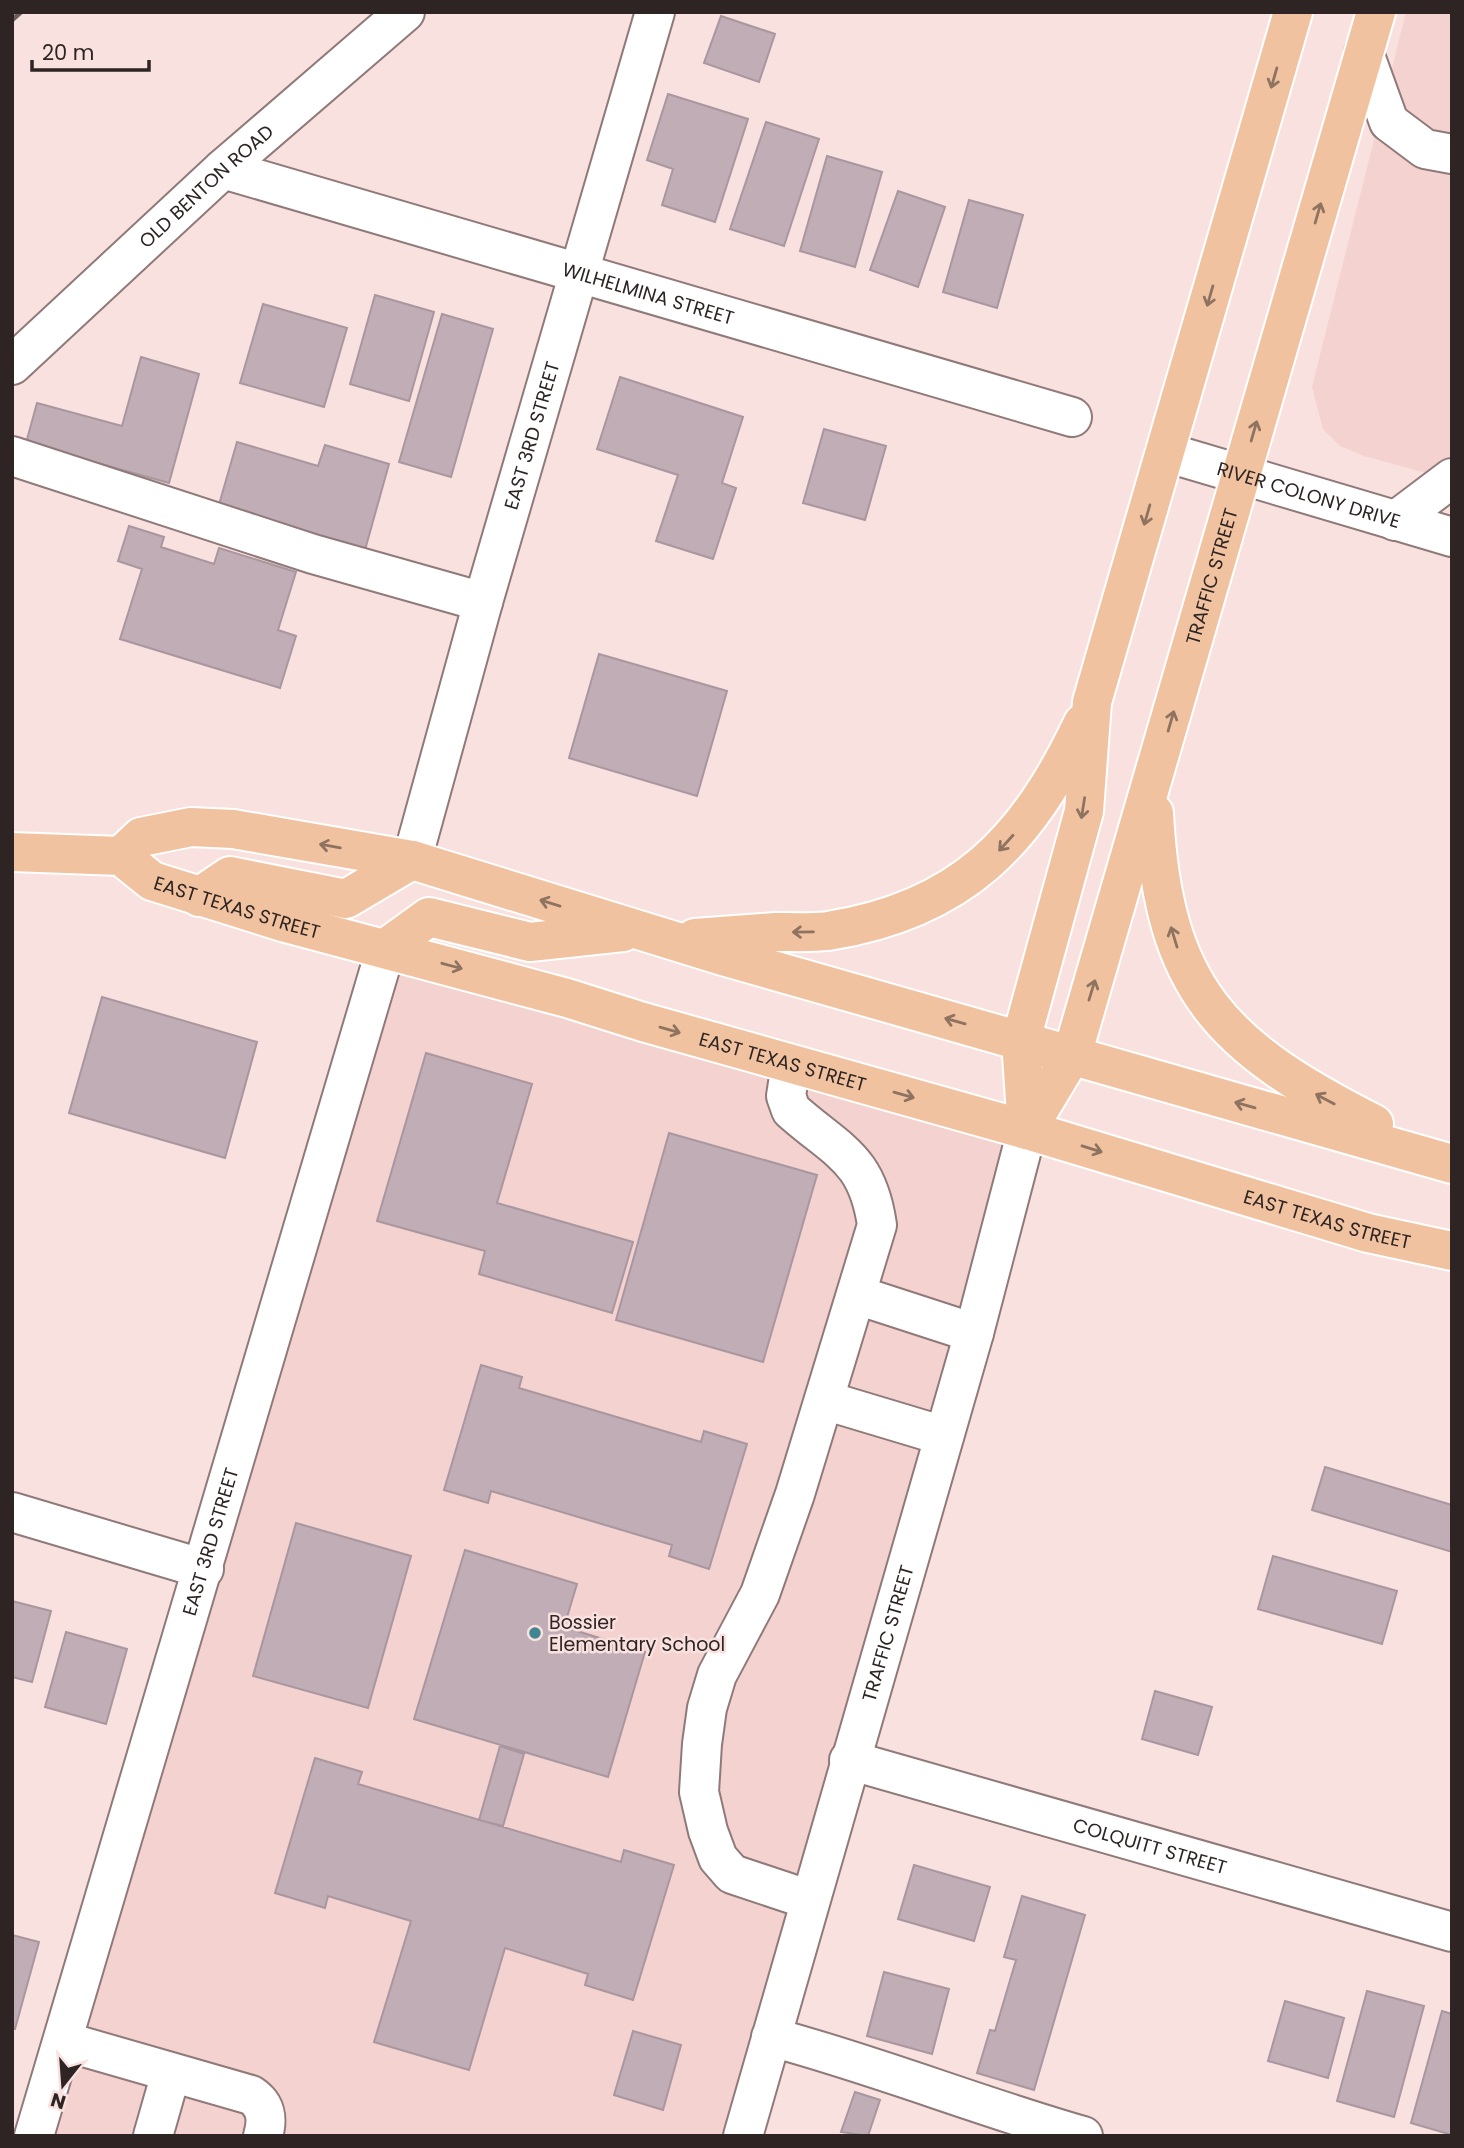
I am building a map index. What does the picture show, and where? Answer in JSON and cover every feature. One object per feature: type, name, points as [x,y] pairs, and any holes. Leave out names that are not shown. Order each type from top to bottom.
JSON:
[{"type":"main road","name":"TRAFFIC STREET","points":[[1027,1130],[1021,1040],[1084,811],[1092,702],[1293,12]]},
{"type":"main road","name":"TRAFFIC STREET","points":[[1027,1130],[1072,1055],[1153,786],[1376,12]]},
{"type":"main road","points":[[386,948],[429,917],[530,942],[655,935],[824,931],[871,922],[942,894],[983,866],[1033,811],[1058,776],[1092,702]]},
{"type":"main road","points":[[1153,786],[1156,855],[1164,902],[1178,951],[1216,1016],[1244,1045],[1296,1082],[1451,1164]]},
{"type":"main road","points":[[12,852],[121,856],[141,837],[191,827],[233,829],[412,860],[655,935],[1451,1164]]},
{"type":"main road","name":"EAST TEXAS STREET","points":[[121,856],[152,881],[199,897],[1027,1130],[1368,1233],[1452,1251]]},
{"type":"main road","points":[[199,897],[230,876],[346,899],[412,860]]},
{"type":"street","name":"OLD BENTON ROAD","points":[[12,365],[223,169],[405,12]]},
{"type":"street","name":"EAST 3RD STREET","points":[[412,860],[483,602],[655,12]]},
{"type":"street","points":[[1364,53],[1389,122],[1424,149],[1452,154]]},
{"type":"street","name":"WILHELMINA STREET","points":[[223,169],[580,271],[1072,417]]},
{"type":"street","name":"RIVER COLONY DRIVE","points":[[1165,452],[1452,537]]},
{"type":"street","points":[[12,456],[313,554],[483,602]]},
{"type":"street","points":[[1395,521],[1452,478]]},
{"type":"street","name":"EAST 3RD STREET","points":[[35,2135],[386,948]]},
{"type":"street","points":[[791,1064],[786,1096],[791,1110],[862,1172],[873,1199],[877,1225],[824,1400],[760,1594],[718,1675],[707,1708],[699,1792],[708,1831],[718,1858],[732,1874],[810,1900]]},
{"type":"street","name":"TRAFFIC STREET","points":[[743,2136],[974,1333],[1027,1130]]},
{"type":"street","points":[[1368,1233],[1452,1269]]},
{"type":"street","points":[[857,1295],[974,1333]]},
{"type":"street","points":[[824,1400],[944,1436]]},
{"type":"street","points":[[12,1513],[204,1569]]},
{"type":"street","name":"COLQUITT STREET","points":[[849,1760],[1452,1932]]},
{"type":"street","points":[[771,2037],[838,2055],[1019,2118],[1083,2136]]},
{"type":"street","points":[[63,2041],[250,2095],[260,2101],[267,2123],[263,2136]]},
{"type":"street","points":[[153,2136],[171,2073]]},
{"type":"street","points":[[12,2128],[35,2135]]},
{"type":"shaded area","points":[[1406,12],[1452,12],[1452,480],[1364,456],[1340,446],[1323,429],[1312,387]]},
{"type":"shaded area","name":"Bossier Elementary School","points":[[386,948],[1027,1130],[742,2136],[38,2136]]},
{"type":"building","points":[[721,16],[775,34],[759,82],[704,63]]},
{"type":"building","points":[[668,94],[748,119],[715,222],[662,205],[673,169],[647,160]]},
{"type":"building","points":[[766,122],[819,139],[784,246],[730,229]]},
{"type":"building","points":[[827,156],[882,172],[855,267],[800,251]]},
{"type":"building","points":[[898,191],[945,207],[918,287],[870,270]]},
{"type":"building","points":[[969,200],[1023,215],[997,308],[943,292]]},
{"type":"building","points":[[375,295],[434,312],[409,401],[350,384]]},
{"type":"building","points":[[263,304],[347,328],[324,407],[240,383]]},
{"type":"building","points":[[442,314],[493,329],[451,477],[399,462]]},
{"type":"building","points":[[141,357],[199,374],[169,483],[26,443],[37,403],[122,426]]},
{"type":"building","points":[[620,377],[743,417],[722,483],[736,488],[713,559],[656,541],[678,475],[597,449]]},
{"type":"building","points":[[824,429],[886,446],[865,520],[803,503]]},
{"type":"building","points":[[237,442],[318,466],[325,445],[389,464],[365,550],[218,508]]},
{"type":"building","points":[[129,526],[164,537],[161,547],[214,564],[219,548],[296,572],[278,630],[296,636],[280,688],[120,639],[142,569],[118,561]]},
{"type":"building","points":[[599,654],[727,691],[697,796],[569,758]]},
{"type":"building","points":[[102,997],[257,1042],[225,1158],[69,1113]]},
{"type":"building","points":[[426,1053],[532,1084],[497,1203],[633,1242],[612,1313],[479,1274],[485,1251],[377,1221]]},
{"type":"building","points":[[669,1133],[817,1175],[763,1362],[616,1320]]},
{"type":"building","points":[[481,1365],[522,1377],[519,1388],[701,1442],[704,1431],[747,1444],[709,1569],[669,1556],[672,1545],[491,1491],[488,1503],[444,1490]]},
{"type":"building","points":[[1325,1467],[1452,1505],[1452,1552],[1312,1510]]},
{"type":"building","points":[[296,1523],[411,1556],[368,1708],[253,1676]]},
{"type":"building","points":[[465,1550],[577,1584],[564,1627],[645,1652],[608,1777],[414,1719]]},
{"type":"building","points":[[1273,1556],[1397,1591],[1382,1644],[1258,1609]]},
{"type":"building","points":[[12,1601],[51,1611],[32,1682],[12,1677]]},
{"type":"building","points":[[66,1632],[127,1649],[106,1724],[45,1707]]},
{"type":"building","points":[[1155,1691],[1212,1707],[1198,1755],[1142,1739]]},
{"type":"building","points":[[500,1746],[524,1754],[503,1826],[479,1820]]},
{"type":"building","points":[[315,1758],[362,1772],[358,1784],[621,1862],[624,1850],[674,1865],[633,2000],[585,1985],[588,1974],[505,1948],[469,2070],[374,2042],[411,1921],[328,1896],[325,1908],[275,1893]]},
{"type":"building","points":[[914,1865],[990,1887],[974,1941],[898,1919]]},
{"type":"building","points":[[1022,1896],[1085,1915],[1034,2090],[977,2073],[990,2030],[995,2031],[1016,1960],[1004,1957]]},
{"type":"building","points":[[12,1935],[39,1942],[15,2029],[12,2028]]},
{"type":"building","points":[[884,1972],[949,1989],[932,2054],[867,2036]]},
{"type":"building","points":[[1367,1991],[1424,2006],[1394,2117],[1337,2101]]},
{"type":"building","points":[[1285,2001],[1344,2018],[1328,2078],[1268,2061]]},
{"type":"building","points":[[1442,2011],[1452,2014],[1452,2135],[1411,2123]]},
{"type":"building","points":[[633,2031],[681,2045],[663,2110],[614,2095]]},
{"type":"building","points":[[855,2092],[880,2100],[868,2136],[841,2132]]},
{"type":"railway","points":[[12,20],[21,12]]},
{"type":"place","name":"Bossier Elementary School","points":[[535,1633]]}]
